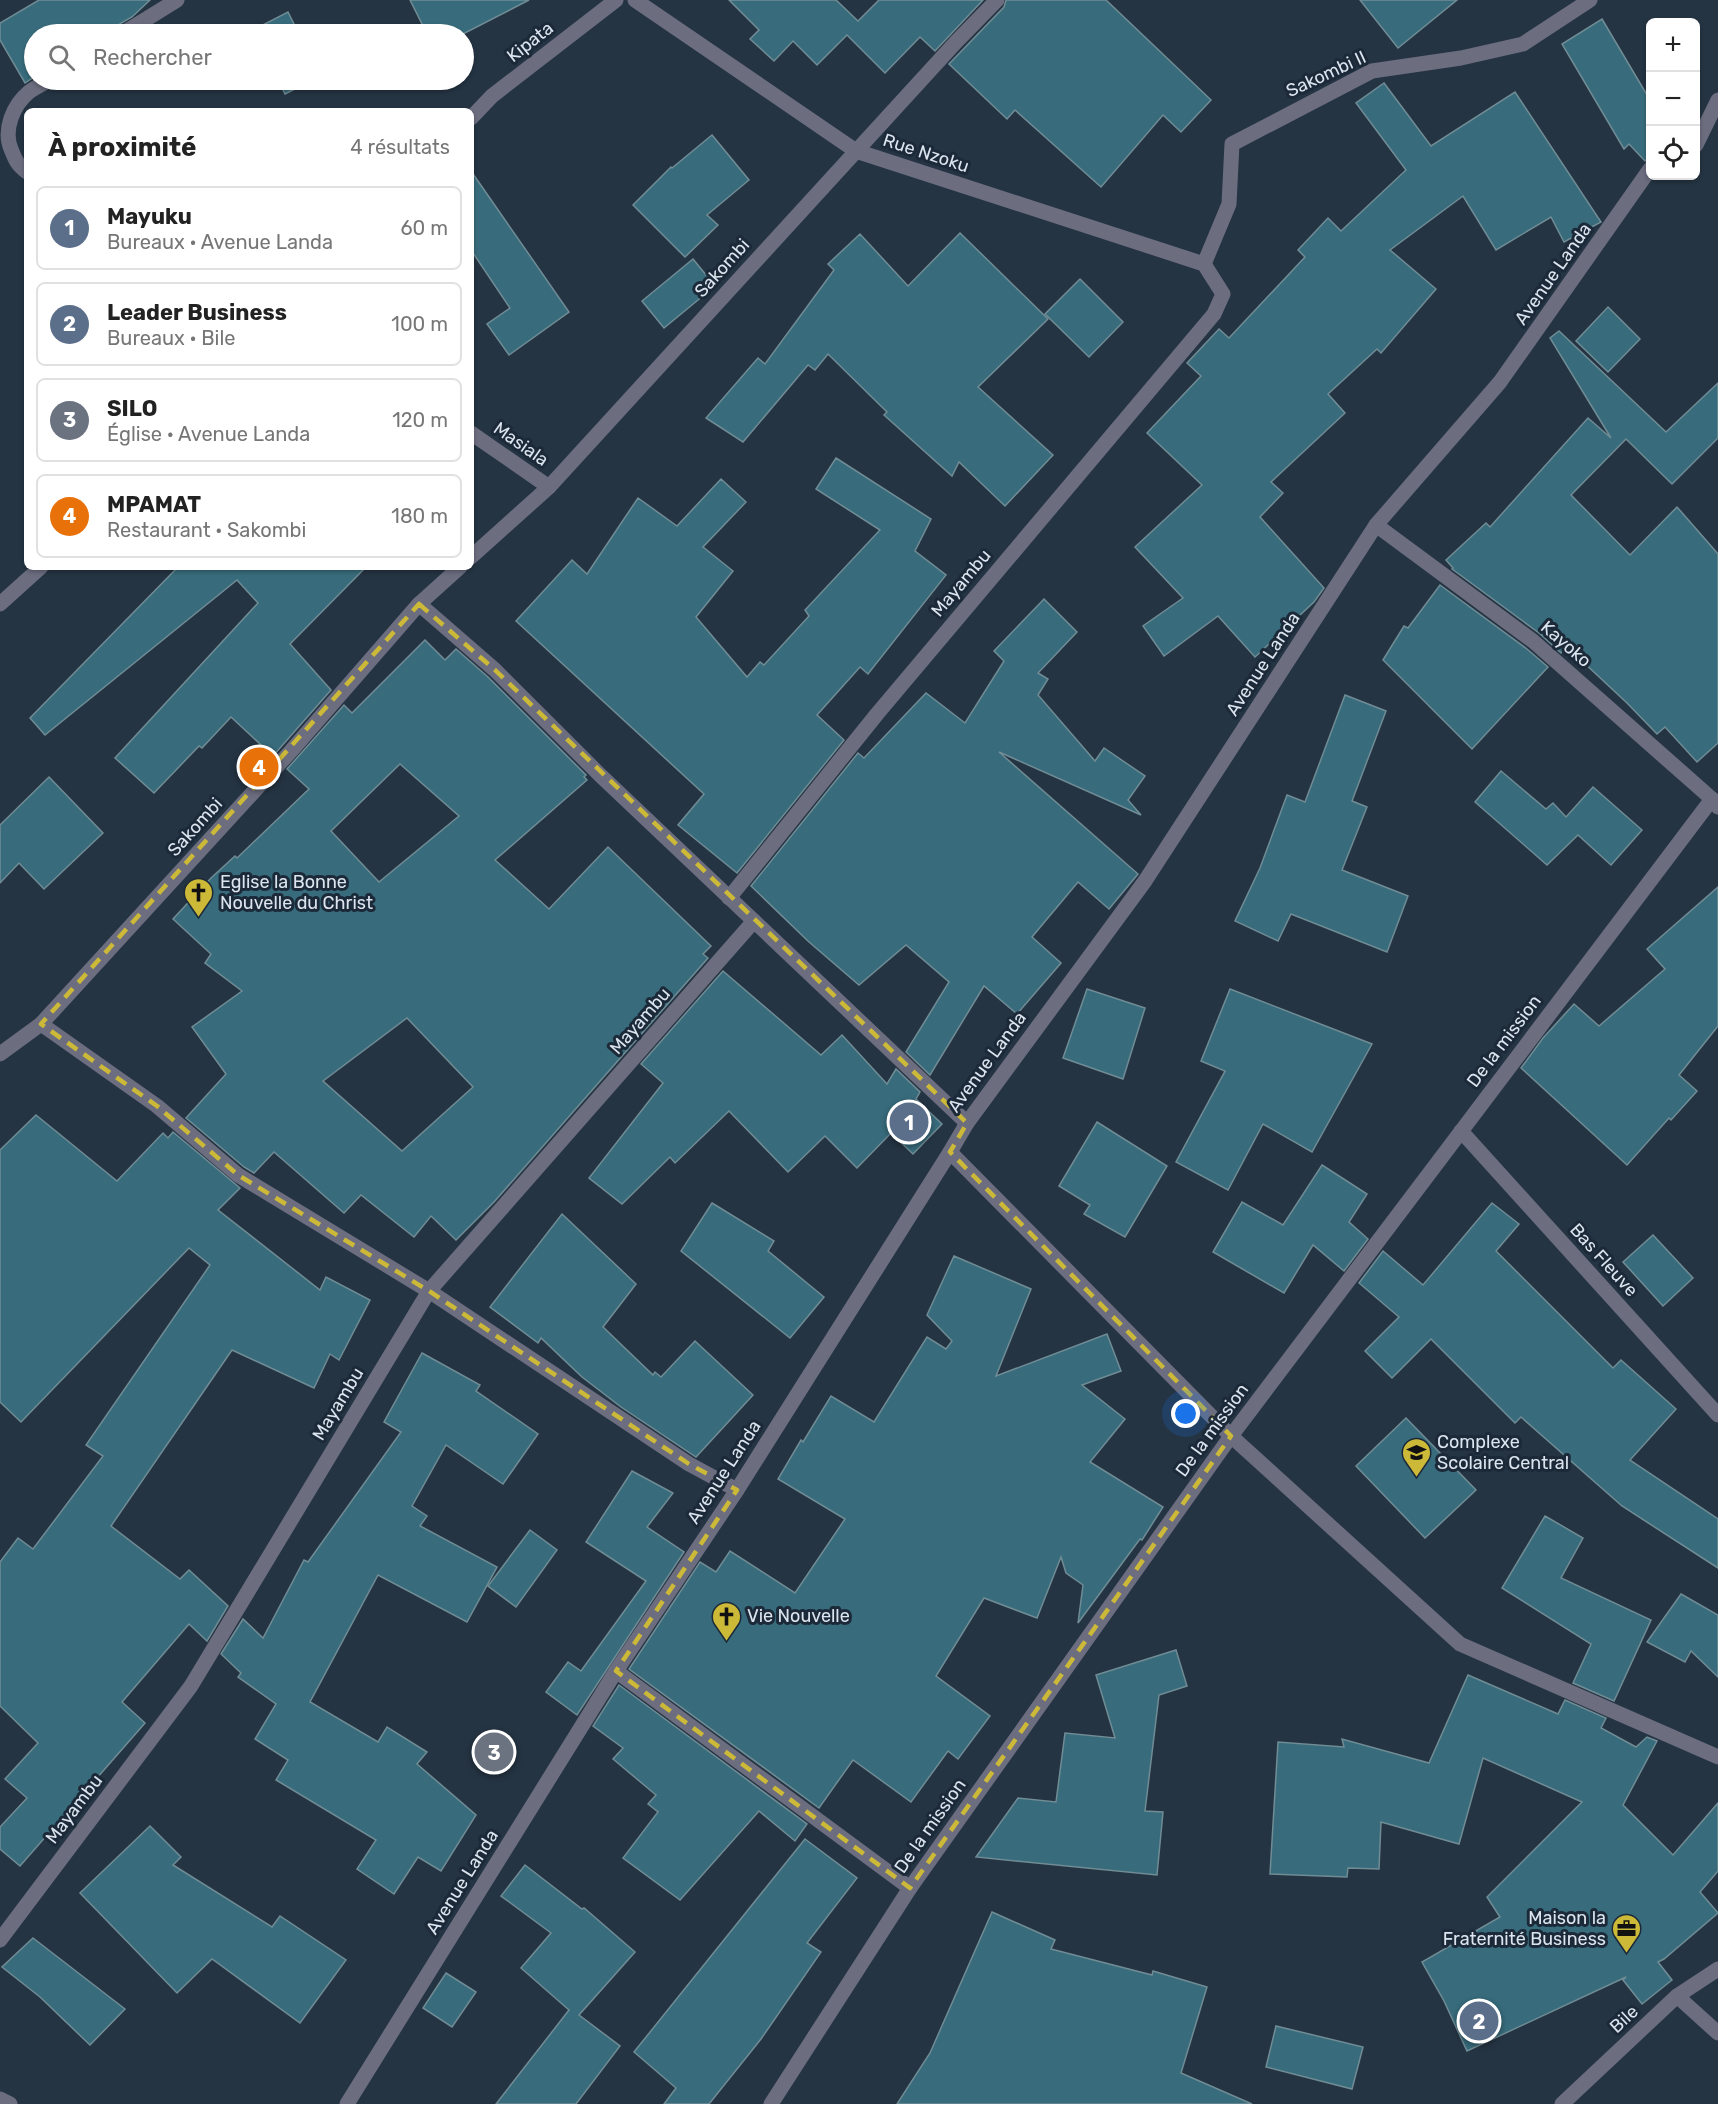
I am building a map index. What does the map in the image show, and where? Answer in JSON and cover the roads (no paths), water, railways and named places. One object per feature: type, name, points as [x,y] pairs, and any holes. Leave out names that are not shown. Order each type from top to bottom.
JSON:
[{"type":"street","points":[[138,24],[177,0]]},
{"type":"street","name":"Kipata","points":[[474,115],[492,96],[616,0]]},
{"type":"street","name":"Rue Nzoku","points":[[635,0],[856,151],[1204,264]]},
{"type":"street","name":"Sakombi","points":[[474,554],[549,487],[997,0]]},
{"type":"street","name":"Sakombi II","points":[[1204,264],[1228,204],[1232,144],[1372,71],[1461,58],[1523,44],[1590,0]]},
{"type":"street","points":[[22,169],[9,144],[8,129],[13,112],[27,93],[32,90]]},
{"type":"street","points":[[1700,135],[1718,100]]},
{"type":"street","name":"Avenue Landa","points":[[347,2104],[616,1671],[737,1490],[967,1123],[1145,881],[1376,525],[1500,382],[1646,176]]},
{"type":"street","name":"Mayambu","points":[[729,898],[877,714],[1214,314],[1223,294],[1204,264]]},
{"type":"street","name":"Masiala","points":[[474,435],[549,487]]},
{"type":"street","name":"Kayoko","points":[[1376,525],[1533,641],[1715,803]]},
{"type":"street","points":[[0,604],[38,570]]},
{"type":"street","name":"Sakombi","points":[[0,1054],[41,1024],[291,751],[419,604],[457,570]]},
{"type":"street","points":[[419,604],[495,670],[600,775],[967,1123]]},
{"type":"street","name":"De la mission","points":[[771,2104],[910,1888],[1231,1436],[1461,1131],[1715,803]]},
{"type":"street","name":"Mayambu","points":[[0,1940],[191,1686],[429,1291],[754,921]]},
{"type":"street","points":[[41,1024],[157,1106],[238,1175],[429,1291],[689,1464],[737,1490]]},
{"type":"street","name":"Bas Fleuve","points":[[1461,1131],[1718,1415]]},
{"type":"street","points":[[950,1152],[1231,1436],[1460,1644],[1718,1757]]},
{"type":"street","points":[[616,1671],[910,1888]]},
{"type":"street","name":"Bile","points":[[1562,2104],[1677,1996],[1718,1969]]},
{"type":"street","points":[[1677,1996],[1718,2033]]},
{"type":"street","points":[[0,2099],[10,2104]]},
{"type":"place","name":"MPAMAT","points":[[259,767]]},
{"type":"place","name":"Eglise la Bonne Nouvelle du Christ","points":[[199,918]]},
{"type":"place","name":"Mayuku","points":[[909,1122]]},
{"type":"place","name":"Complexe Scolaire Central","points":[[1416,1478]]},
{"type":"place","name":"Vie Nouvelle","points":[[726,1642]]},
{"type":"place","name":"SILO","points":[[494,1752]]},
{"type":"place","name":"Maison la Fraternité Business","points":[[1627,1954]]},
{"type":"place","name":"Leader Business","points":[[1479,2021]]}]
